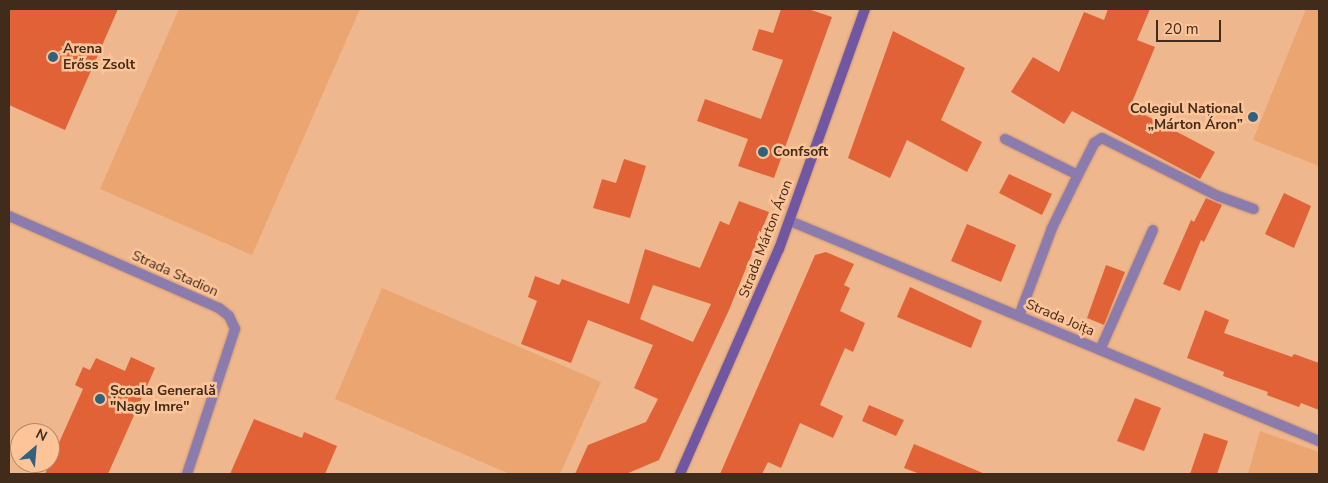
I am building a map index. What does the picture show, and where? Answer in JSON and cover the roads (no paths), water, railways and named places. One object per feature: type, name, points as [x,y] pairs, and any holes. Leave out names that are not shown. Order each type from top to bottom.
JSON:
[{"type":"main road","name":"Strada Márton Áron","points":[[680,474],[790,221],[865,9]]},
{"type":"street","points":[[1005,138],[1078,176]]},
{"type":"street","points":[[1019,316],[1052,228],[1094,143],[1102,138],[1218,196],[1254,209]]},
{"type":"street","name":"Strada Stadion","points":[[9,216],[219,308],[230,316],[235,329],[187,474]]},
{"type":"street","name":"Strada Joița","points":[[790,221],[1319,441]]},
{"type":"street","points":[[1100,350],[1153,230]]},
{"type":"place","name":"Arena Erőss Zsolt","points":[[53,57]]},
{"type":"place","name":"Colegiul Național „Márton Áron”","points":[[1253,117]]},
{"type":"place","name":"Confsoft","points":[[763,152]]},
{"type":"place","name":"Școala Generală \"Nagy Imre\"","points":[[100,399]]}]
